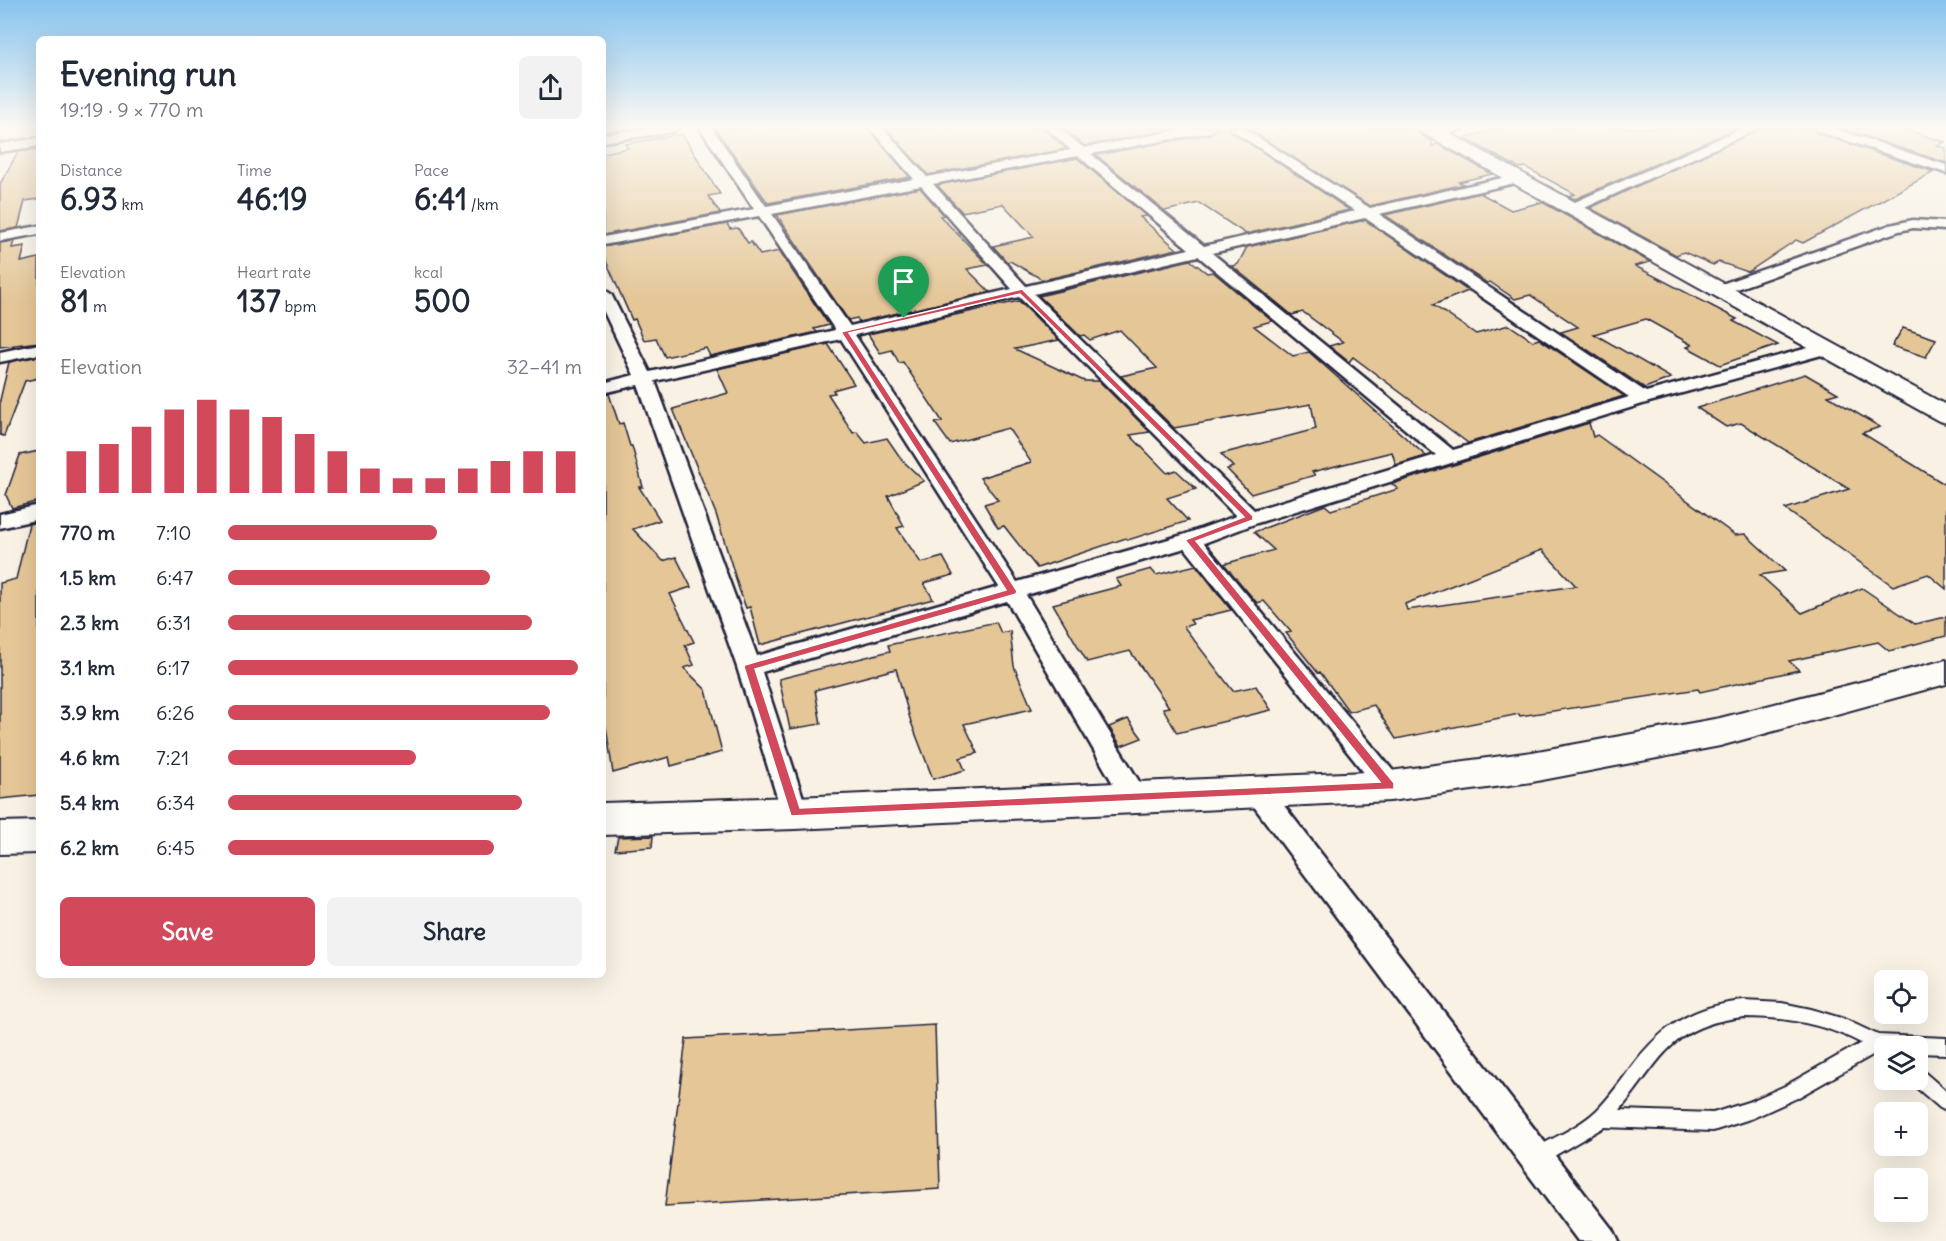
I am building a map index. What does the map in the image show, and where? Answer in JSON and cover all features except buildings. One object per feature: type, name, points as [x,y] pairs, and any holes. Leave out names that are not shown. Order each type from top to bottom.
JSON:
[{"type":"street","points":[[745,186],[845,332],[1012,591],[1134,796]]},
{"type":"street","points":[[606,241],[893,186]]},
{"type":"street","points":[[929,186],[1022,291],[1250,518]]},
{"type":"street","points":[[1121,186],[1450,457]]},
{"type":"street","points":[[1326,186],[1643,398]]},
{"type":"street","points":[[606,387],[1485,186]]},
{"type":"street","points":[[1533,186],[1822,349],[1946,415]]},
{"type":"street","points":[[1573,208],[1623,186]]},
{"type":"street","points":[[1719,290],[1894,228],[1913,224],[1946,226]]},
{"type":"street","points":[[0,237],[36,231]]},
{"type":"street","points":[[606,300],[645,379],[749,667],[795,813]]},
{"type":"street","points":[[749,667],[1190,540],[1250,518],[1643,398],[1822,349]]},
{"type":"street","points":[[0,357],[36,351]]},
{"type":"street","points":[[0,520],[36,513]]},
{"type":"street","points":[[1190,540],[1390,786]]},
{"type":"street","points":[[606,819],[795,813],[1390,786],[1532,767],[1720,732],[1946,672]]},
{"type":"street","points":[[1258,793],[1600,1241]]},
{"type":"street","points":[[0,838],[36,837]]},
{"type":"lane","points":[[1536,1157],[1602,1118],[1661,1043],[1691,1021],[1724,1009],[1775,1008],[1829,1021],[1874,1043]]},
{"type":"lane","points":[[1928,1046],[1946,1046]]},
{"type":"lane","points":[[1602,1118],[1713,1122],[1753,1109],[1791,1092],[1874,1049]]},
{"type":"lane","points":[[1928,1086],[1946,1102]]},
{"type":"route","points":[[1022,291],[1250,518],[1190,540],[1390,786],[795,813],[749,667],[1012,591],[845,332],[904,318],[1022,291]]}]
